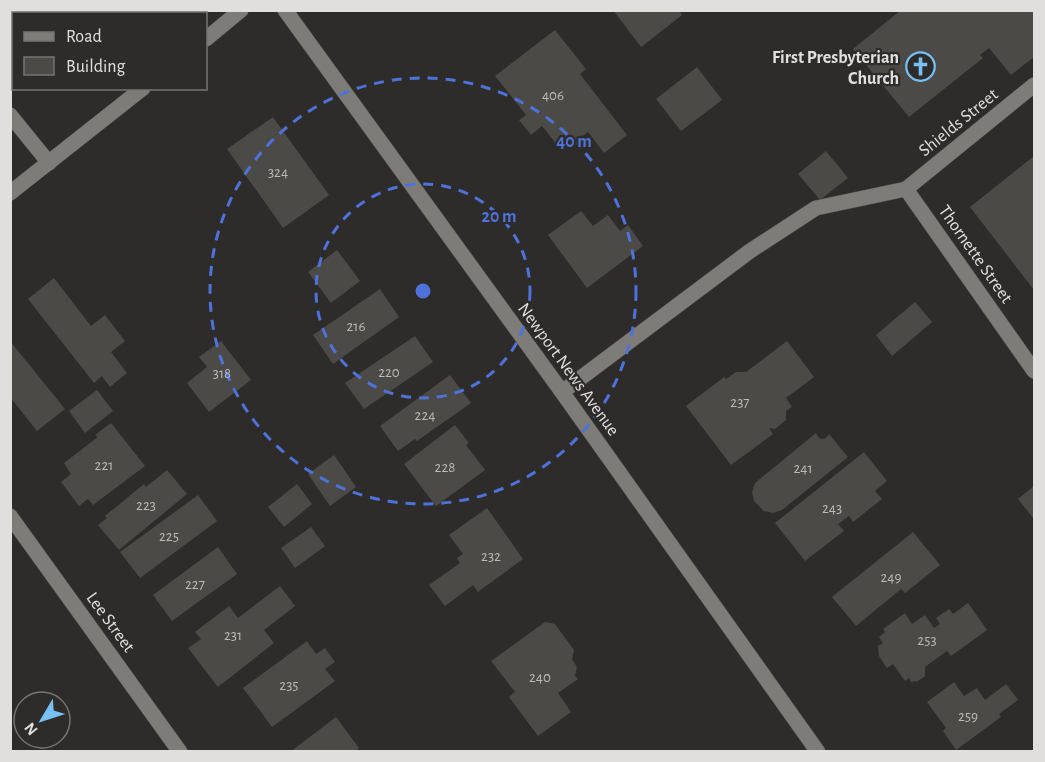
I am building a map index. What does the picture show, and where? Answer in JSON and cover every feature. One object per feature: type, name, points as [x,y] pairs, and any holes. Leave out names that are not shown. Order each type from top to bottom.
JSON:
[{"type":"street","points":[[207,38],[241,10]]},
{"type":"street","name":"Newport News Avenue","points":[[285,10],[562,392],[818,752]]},
{"type":"street","name":"Shields Street","points":[[906,189],[1035,85]]},
{"type":"street","points":[[10,193],[140,90]]},
{"type":"street","points":[[10,115],[49,163]]},
{"type":"street","points":[[562,392],[750,251],[816,208],[906,189]]},
{"type":"street","name":"Thornette Street","points":[[906,189],[1035,370]]},
{"type":"street","name":"Lee Street","points":[[10,516],[180,752]]},
{"type":"building","points":[[613,10],[679,10],[682,15],[641,47]]},
{"type":"building","name":"First Presbyterian Church","points":[[901,10],[1034,10],[1034,57],[1011,75],[989,48],[980,55],[983,58],[909,117],[853,49]]},
{"type":"building","points":[[555,30],[586,69],[580,74],[627,135],[604,153],[588,132],[562,151],[542,126],[531,135],[519,120],[526,115],[495,76]]},
{"type":"building","points":[[697,67],[722,100],[681,131],[656,99]]},
{"type":"building","points":[[273,117],[329,195],[283,228],[227,149]]},
{"type":"building","points":[[826,151],[848,178],[820,200],[798,174]]},
{"type":"building","points":[[1034,156],[1034,290],[970,207]]},
{"type":"building","points":[[581,211],[593,226],[608,215],[620,231],[628,225],[643,246],[587,288],[548,235]]},
{"type":"building","points":[[337,250],[360,281],[331,303],[308,272]]},
{"type":"building","points":[[54,278],[91,326],[105,315],[125,341],[111,352],[127,373],[110,387],[102,376],[94,383],[28,299]]},
{"type":"building","points":[[380,289],[399,317],[333,364],[313,335]]},
{"type":"building","points":[[915,302],[932,322],[892,356],[876,335]]},
{"type":"building","points":[[415,336],[433,362],[364,409],[345,383]]},
{"type":"building","points":[[10,341],[65,409],[37,431],[10,397]]},
{"type":"building","points":[[221,341],[251,380],[209,412],[187,383],[207,367],[199,357]]},
{"type":"building","points":[[787,341],[814,377],[786,398],[792,407],[786,411],[786,420],[775,429],[769,428],[773,434],[731,465],[686,406],[724,377],[726,379],[736,372],[746,372]]},
{"type":"building","points":[[450,375],[471,403],[417,441],[415,439],[398,451],[380,426]]},
{"type":"building","points":[[97,390],[113,411],[85,433],[69,411]]},
{"type":"building","points":[[111,423],[145,466],[93,505],[88,499],[79,506],[61,482],[71,474],[64,463],[98,437],[95,435]]},
{"type":"building","points":[[455,425],[469,443],[466,445],[485,470],[436,506],[404,464]]},
{"type":"building","points":[[816,433],[822,439],[829,434],[848,457],[782,510],[773,513],[764,511],[754,501],[752,492],[755,483]]},
{"type":"building","points":[[864,452],[887,481],[875,491],[882,499],[853,522],[849,516],[838,524],[844,531],[805,561],[775,523]]},
{"type":"building","points":[[334,455],[356,487],[330,506],[308,474]]},
{"type":"building","points":[[167,470],[187,494],[119,550],[98,525],[107,518],[105,516],[144,484],[146,487]]},
{"type":"building","points":[[297,484],[312,504],[284,527],[268,507]]},
{"type":"building","points":[[1034,486],[1034,519],[1018,499]]},
{"type":"building","points":[[198,495],[217,521],[140,578],[120,552]]},
{"type":"building","points":[[487,508],[523,559],[478,592],[473,585],[445,606],[429,585],[460,563],[457,558],[463,554],[449,535]]},
{"type":"building","points":[[311,527],[325,546],[295,568],[281,548]]},
{"type":"building","points":[[913,532],[940,565],[905,593],[901,589],[856,626],[832,597]]},
{"type":"building","points":[[218,547],[237,574],[172,621],[153,595]]},
{"type":"building","points":[[280,586],[295,606],[264,630],[274,643],[218,687],[188,648],[201,639],[195,632],[229,606],[238,618]]},
{"type":"building","points":[[968,603],[987,630],[951,656],[947,651],[925,667],[925,676],[918,681],[911,682],[909,678],[905,681],[893,664],[887,668],[879,656],[878,646],[883,643],[879,637],[885,632],[883,629],[905,613],[912,624],[925,615],[934,628],[940,624],[936,618],[949,609],[953,614]]},
{"type":"building","points":[[545,622],[555,624],[574,650],[572,659],[577,667],[575,676],[578,679],[558,693],[571,712],[538,736],[509,697],[515,692],[491,661]]},
{"type":"building","points":[[307,641],[316,654],[325,648],[335,662],[325,669],[335,681],[272,727],[243,688]]},
{"type":"building","points":[[954,682],[964,696],[977,688],[985,700],[1006,684],[1018,700],[999,714],[1001,717],[956,750],[943,731],[946,728],[927,702]]},
{"type":"building","points":[[336,717],[359,748],[355,752],[290,752]]},
{"type":"place","name":"First Presbyterian Church","points":[[920,67]]}]
